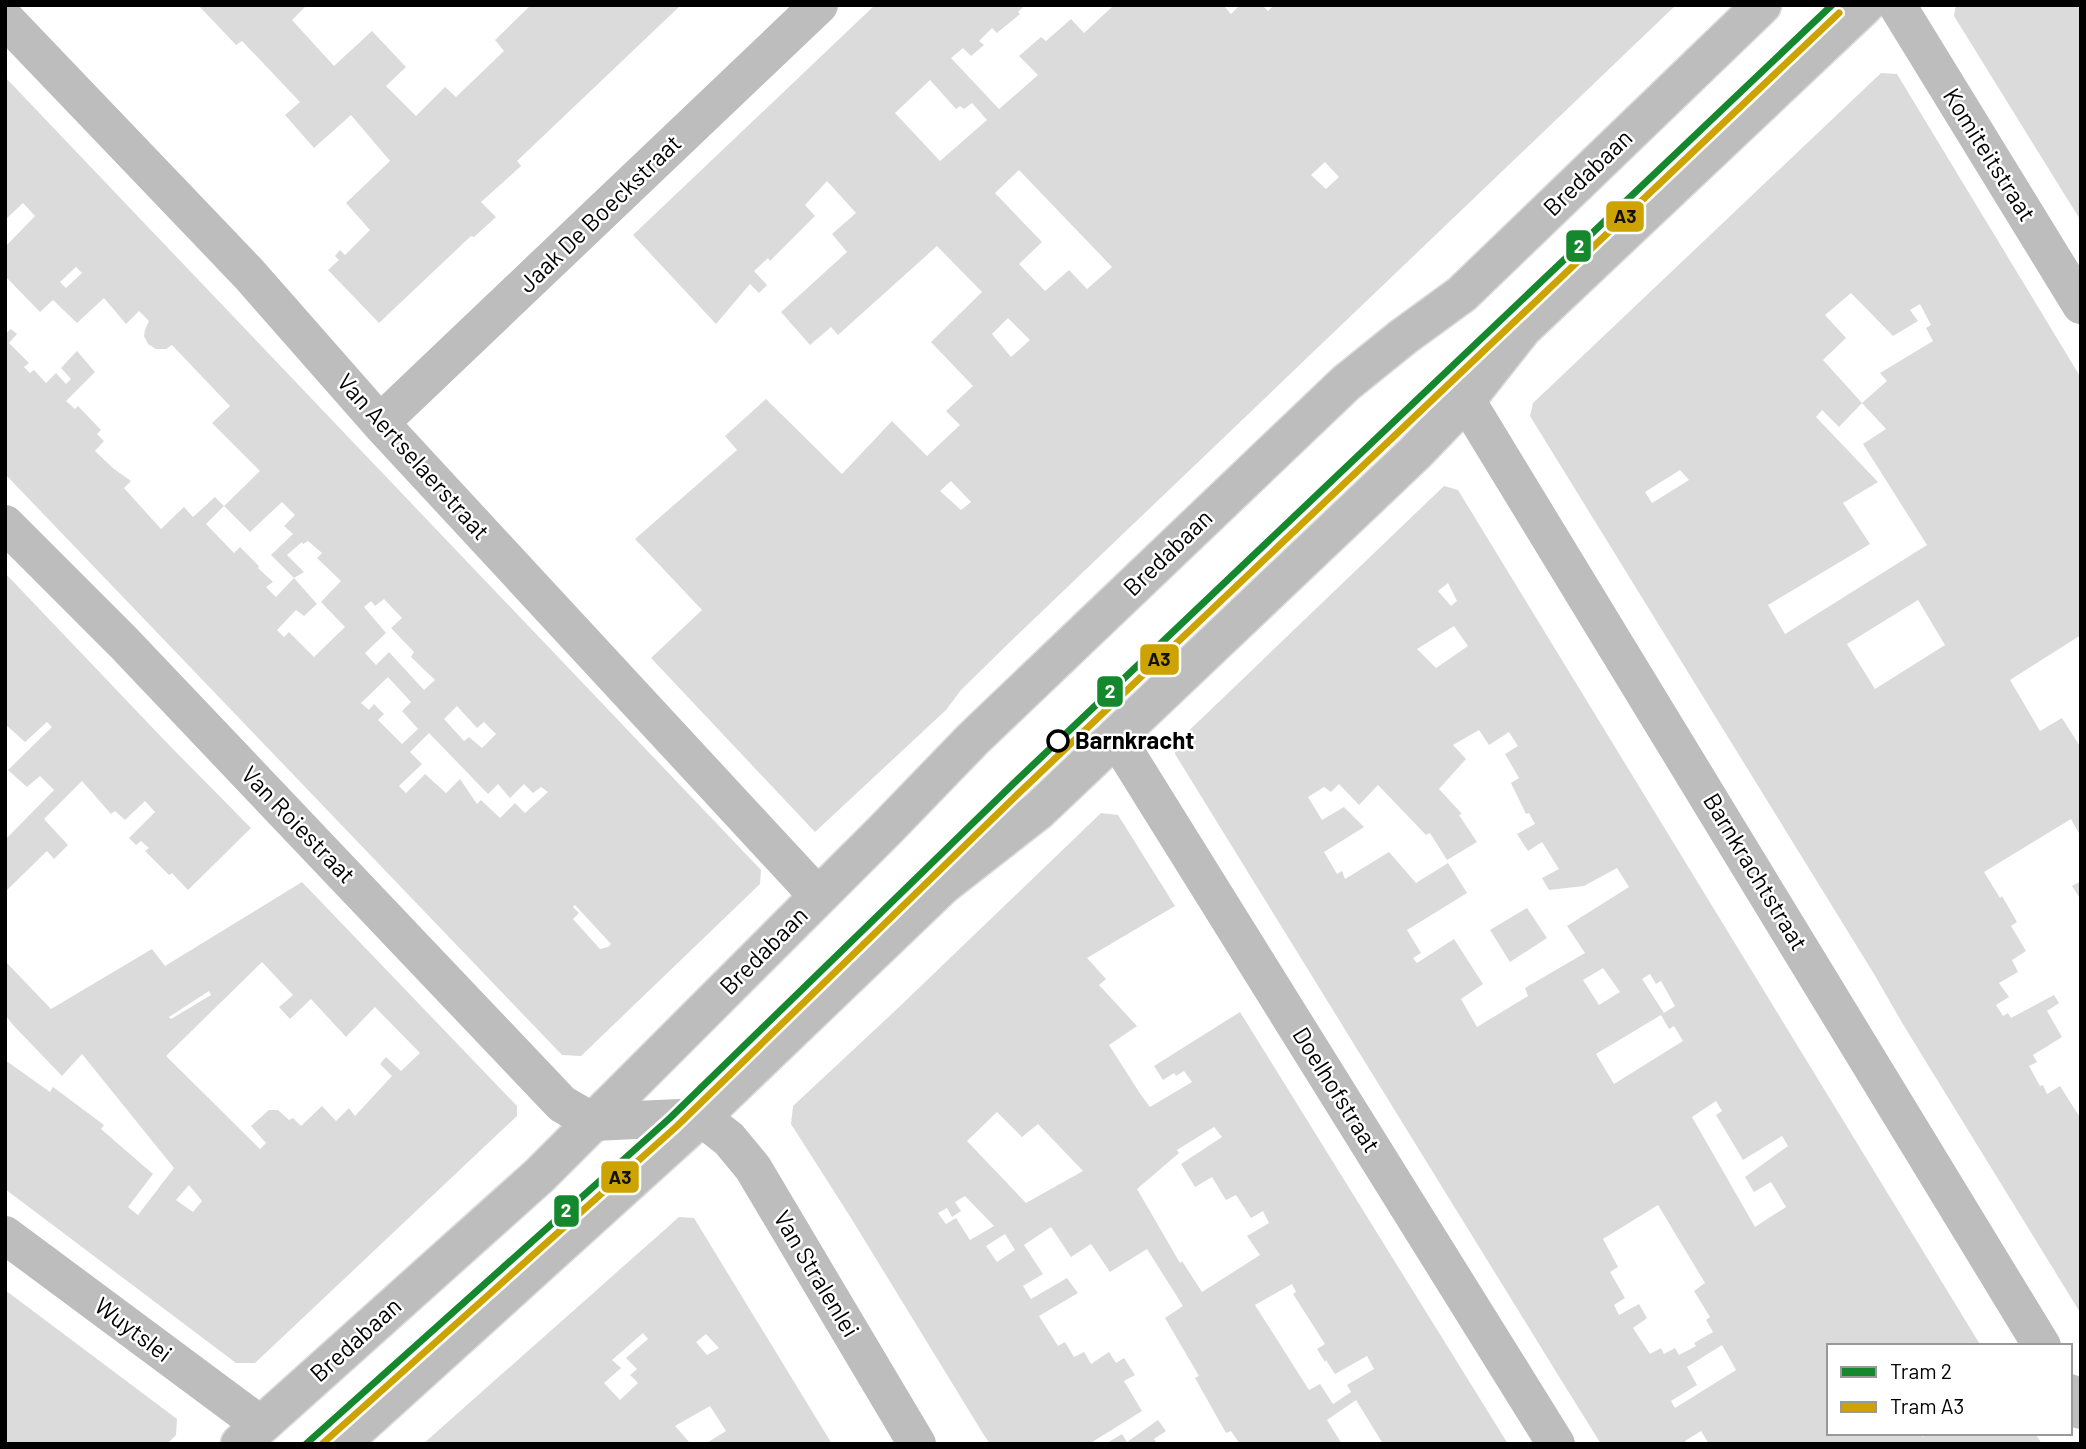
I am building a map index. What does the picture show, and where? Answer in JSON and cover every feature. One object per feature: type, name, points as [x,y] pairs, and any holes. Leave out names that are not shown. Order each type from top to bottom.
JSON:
[{"type":"street","name":"Jaak De Boeckstraat","points":[[380,423],[819,5]]},
{"type":"street","name":"Bredabaan","points":[[251,1434],[540,1175],[973,739],[1346,383],[1462,294],[1762,5]]},
{"type":"street","points":[[341,1444],[701,1117],[943,885],[1039,810],[1415,453],[1466,400],[1523,328],[1865,5]]},
{"type":"street","name":"Komiteitstraat","points":[[1897,5],[2081,305]]},
{"type":"street","name":"Van Aertselaerstraat","points":[[5,19],[249,274],[380,423],[818,896]]},
{"type":"street","name":"Barnkrachtstraat","points":[[1466,400],[2041,1344]]},
{"type":"street","name":"Van Roiestraat","points":[[5,524],[134,653],[562,1104],[593,1122]]},
{"type":"street","name":"Doelhofstraat","points":[[1116,737],[1556,1444]]},
{"type":"street","points":[[593,1122],[701,1117]]},
{"type":"street","name":"Van Stralenlei","points":[[701,1117],[729,1139],[752,1168],[917,1444]]},
{"type":"street","name":"Wuytslei","points":[[5,1235],[251,1434]]},
{"type":"building","points":[[201,5],[307,5],[292,20],[334,66],[372,31],[406,67],[386,86],[416,116],[445,87],[456,97],[504,51],[495,40],[531,5],[681,5],[517,161],[521,166],[481,202],[496,217],[474,237],[471,236],[379,323],[328,270],[339,260],[335,256],[340,250],[345,255],[370,230],[346,203],[390,161],[351,115],[314,148],[285,115],[300,102],[242,41],[236,45]]},
{"type":"building","points":[[875,5],[1025,5],[1018,12],[1020,14],[997,33],[992,28],[979,41],[984,45],[971,56],[963,48],[951,58],[999,109],[1038,75],[1019,56],[1041,37],[1046,41],[1071,19],[1084,33],[1114,5],[1223,5],[1231,14],[1240,5],[1262,5],[1268,11],[1274,5],[1676,5],[1010,642],[961,690],[946,710],[815,832],[651,658],[702,610],[635,539],[737,450],[725,436],[766,399],[842,474],[892,421],[927,456],[960,425],[946,411],[973,386],[931,342],[982,292],[937,246],[838,335],[831,327],[810,345],[781,312],[847,252],[832,234],[856,213],[827,181],[805,205],[815,216],[770,261],[768,258],[754,271],[767,285],[759,293],[750,284],[716,324],[633,235]],"holes":[[[930,80],[956,109],[960,106],[964,109],[972,103],[987,120],[940,161],[895,113]],[[1325,162],[1339,177],[1326,189],[1311,175]],[[1019,170],[1112,267],[1087,289],[1069,270],[1045,291],[1019,264],[1042,242],[995,193]],[[1008,318],[1030,340],[1011,357],[992,334]],[[951,481],[971,502],[961,510],[940,491]]]},
{"type":"building","points":[[1956,5],[2081,5],[2081,221],[1954,16]]},
{"type":"building","points":[[1881,73],[1897,74],[2081,378],[2081,635],[2010,680],[2040,731],[2062,718],[2081,748],[2081,837],[2071,819],[1984,872],[2017,922],[2011,926],[2026,951],[2012,960],[2018,972],[1999,983],[2009,997],[1996,1005],[2003,1016],[2008,1013],[2011,1018],[2054,995],[2059,1003],[2047,1011],[2062,1037],[2033,1055],[2037,1062],[2029,1066],[2047,1094],[2060,1086],[2081,1119],[2081,1314],[1530,416],[1533,403]],"holes":[[[1851,293],[1893,336],[1918,321],[1910,310],[1920,304],[1931,325],[1926,328],[1933,341],[1880,373],[1887,381],[1862,403],[1823,360],[1846,338],[1825,315]],[[1862,403],[1886,429],[1863,444],[1927,545],[1785,634],[1768,605],[1870,544],[1843,503],[1878,482],[1816,417],[1822,410],[1839,427]],[[1680,470],[1689,480],[1652,503],[1645,492]],[[1918,600],[1945,645],[1875,689],[1847,644]]]},
{"type":"building","points":[[5,77],[761,870],[760,884],[581,1056],[562,1055],[5,474],[5,334],[11,329],[17,334],[9,343],[29,363],[24,367],[30,373],[34,370],[46,383],[56,373],[66,384],[71,379],[61,368],[77,351],[95,372],[66,401],[75,409],[78,406],[101,430],[97,434],[104,441],[95,451],[131,481],[124,488],[161,529],[184,507],[193,517],[215,497],[224,506],[260,471],[212,423],[230,406],[172,345],[166,349],[156,349],[148,344],[144,336],[149,321],[139,311],[126,324],[104,298],[77,323],[53,300],[40,312],[5,276],[5,247],[35,216],[23,203],[5,220]],"holes":[[[76,267],[82,273],[66,288],[60,282]],[[282,502],[295,515],[284,526],[293,534],[271,555],[294,578],[276,597],[266,587],[273,582],[259,566],[240,547],[234,553],[206,524],[224,506],[250,532]],[[308,541],[322,553],[317,558],[341,581],[321,602],[345,627],[314,657],[289,632],[284,637],[277,630],[296,610],[304,616],[317,604],[294,578],[304,572],[287,555],[302,542],[303,544]],[[384,599],[402,618],[391,628],[414,652],[411,657],[435,680],[424,690],[389,652],[376,665],[365,653],[386,633],[364,607],[371,601],[375,606]],[[388,677],[411,702],[402,711],[418,729],[402,744],[378,720],[384,714],[374,704],[369,710],[361,703]],[[457,706],[477,728],[484,722],[496,734],[482,748],[469,737],[464,741],[444,719]],[[429,733],[488,794],[498,784],[510,798],[524,784],[533,793],[541,787],[548,792],[525,813],[515,803],[500,818],[481,800],[477,804],[460,779],[446,793],[425,774],[406,793],[399,786],[422,764],[410,752]],[[575,905],[611,944],[608,947],[600,949],[573,919],[579,913],[573,907]]]},
{"type":"building","points":[[1444,486],[1458,490],[1980,1344],[1827,1344],[1827,1435],[2036,1435],[2042,1444],[1709,1444],[1701,1431],[1685,1441],[1687,1444],[1601,1444],[1175,754],[1176,743]],"holes":[[[1448,583],[1457,601],[1451,606],[1438,591]],[[1454,626],[1468,646],[1436,668],[1417,649]],[[1479,730],[1489,745],[1509,732],[1518,746],[1505,754],[1519,778],[1511,783],[1526,814],[1529,813],[1535,824],[1517,834],[1528,851],[1542,842],[1559,869],[1542,878],[1549,890],[1584,886],[1617,868],[1629,887],[1567,926],[1585,953],[1525,988],[1528,996],[1477,1027],[1461,999],[1483,984],[1454,939],[1417,963],[1413,958],[1421,953],[1407,930],[1467,893],[1448,863],[1416,883],[1389,852],[1345,879],[1342,871],[1337,874],[1324,852],[1364,827],[1344,807],[1322,820],[1308,797],[1324,787],[1331,792],[1339,784],[1359,805],[1378,785],[1426,835],[1430,833],[1447,860],[1477,842],[1459,815],[1462,814],[1439,789],[1466,759],[1453,745]],[[1603,968],[1620,992],[1599,1005],[1583,980]],[[1650,974],[1656,984],[1661,981],[1675,1006],[1664,1013],[1642,979]],[[1661,1015],[1669,1029],[1674,1026],[1683,1041],[1614,1084],[1596,1054]],[[1716,1101],[1722,1111],[1716,1115],[1743,1160],[1782,1136],[1788,1146],[1745,1177],[1754,1192],[1771,1182],[1786,1207],[1755,1227],[1692,1117]],[[1658,1205],[1705,1283],[1694,1291],[1710,1317],[1706,1320],[1713,1332],[1679,1355],[1675,1348],[1664,1354],[1661,1348],[1650,1354],[1633,1328],[1647,1318],[1639,1304],[1619,1315],[1614,1305],[1625,1298],[1610,1272],[1618,1267],[1603,1239]],[[1722,1345],[1736,1370],[1675,1408],[1671,1401],[1697,1385],[1687,1367]]]},
{"type":"building","points":[[5,573],[251,828],[188,890],[145,851],[149,848],[141,841],[136,845],[129,838],[155,812],[145,801],[125,820],[115,811],[111,814],[82,781],[44,819],[68,845],[54,859],[47,851],[5,892],[5,840],[54,790],[40,776],[27,787],[8,770],[52,727],[47,722],[25,742],[6,725]]},
{"type":"building","points":[[1101,813],[1118,815],[1175,906],[1087,958],[1106,979],[1099,985],[1137,1026],[1109,1045],[1150,1107],[1192,1082],[1184,1071],[1176,1076],[1174,1073],[1163,1080],[1154,1066],[1240,1012],[1508,1444],[1383,1444],[1356,1400],[1327,1420],[1342,1444],[1240,1444],[1231,1431],[1226,1433],[1195,1378],[1199,1376],[1165,1318],[1183,1306],[1147,1249],[1110,1272],[1091,1244],[1071,1257],[1051,1227],[1024,1245],[1043,1274],[1023,1286],[1031,1299],[1067,1278],[1078,1293],[1039,1316],[1058,1346],[1065,1342],[1074,1357],[1084,1352],[1091,1364],[1109,1352],[1116,1363],[1124,1358],[1135,1375],[1124,1381],[1142,1411],[1089,1444],[990,1444],[791,1124],[793,1106]],"holes":[[[997,1112],[1022,1137],[1038,1124],[1083,1171],[1026,1203],[967,1141]],[[1214,1127],[1222,1137],[1181,1164],[1195,1187],[1212,1177],[1226,1200],[1236,1195],[1251,1218],[1263,1211],[1269,1223],[1247,1236],[1260,1255],[1202,1292],[1182,1261],[1180,1263],[1137,1189],[1179,1153],[1177,1150]],[[965,1196],[994,1226],[970,1240],[956,1218],[946,1224],[938,1213],[947,1208],[952,1217],[961,1211],[955,1202]],[[1005,1234],[1015,1250],[997,1262],[986,1246]],[[1292,1284],[1296,1292],[1293,1294],[1325,1344],[1317,1349],[1335,1374],[1367,1356],[1374,1369],[1347,1385],[1351,1392],[1333,1404],[1320,1384],[1309,1390],[1255,1305]]]},
{"type":"building","points":[[2081,881],[2081,900],[2072,886]]},
{"type":"building","points":[[302,882],[517,1106],[517,1116],[255,1363],[236,1363],[5,1189],[5,1060],[50,1092],[53,1087],[104,1125],[101,1129],[153,1174],[128,1207],[138,1215],[174,1168],[82,1054],[62,1076],[5,1015],[5,961],[51,1009],[152,949],[165,966]],"holes":[[[262,962],[293,995],[279,1007],[290,1019],[311,999],[346,1037],[375,1007],[420,1053],[401,1071],[386,1057],[380,1064],[392,1076],[355,1116],[349,1108],[336,1121],[322,1106],[301,1126],[278,1110],[269,1110],[251,1126],[266,1143],[260,1149],[166,1056]],[[209,991],[211,995],[171,1019],[169,1017]],[[189,1185],[202,1201],[193,1212],[176,1200]]]},
{"type":"building","points":[[1527,908],[1547,938],[1510,962],[1490,930]]},
{"type":"building","points":[[679,1217],[694,1218],[832,1444],[705,1444],[726,1431],[710,1406],[675,1426],[691,1444],[423,1444]],"holes":[[[643,1333],[648,1339],[626,1358],[637,1369],[630,1375],[638,1383],[620,1400],[604,1383],[621,1368],[612,1360]],[[706,1334],[719,1348],[707,1355],[696,1342]]]},
{"type":"building","points":[[5,1290],[177,1419],[176,1435],[167,1444],[5,1444]]},
{"type":"building","points":[[1158,1420],[1166,1431],[1154,1439],[1157,1444],[1105,1444],[1122,1434],[1127,1442]]},
{"type":"tram line","name":"2","points":[[306,1444],[670,1118],[1014,783],[1832,5]]},
{"type":"tram line","name":"A3","points":[[322,1444],[677,1126],[1021,791],[1839,13]]},
{"type":"place","name":"Barnkracht","points":[[1058,741]]}]
